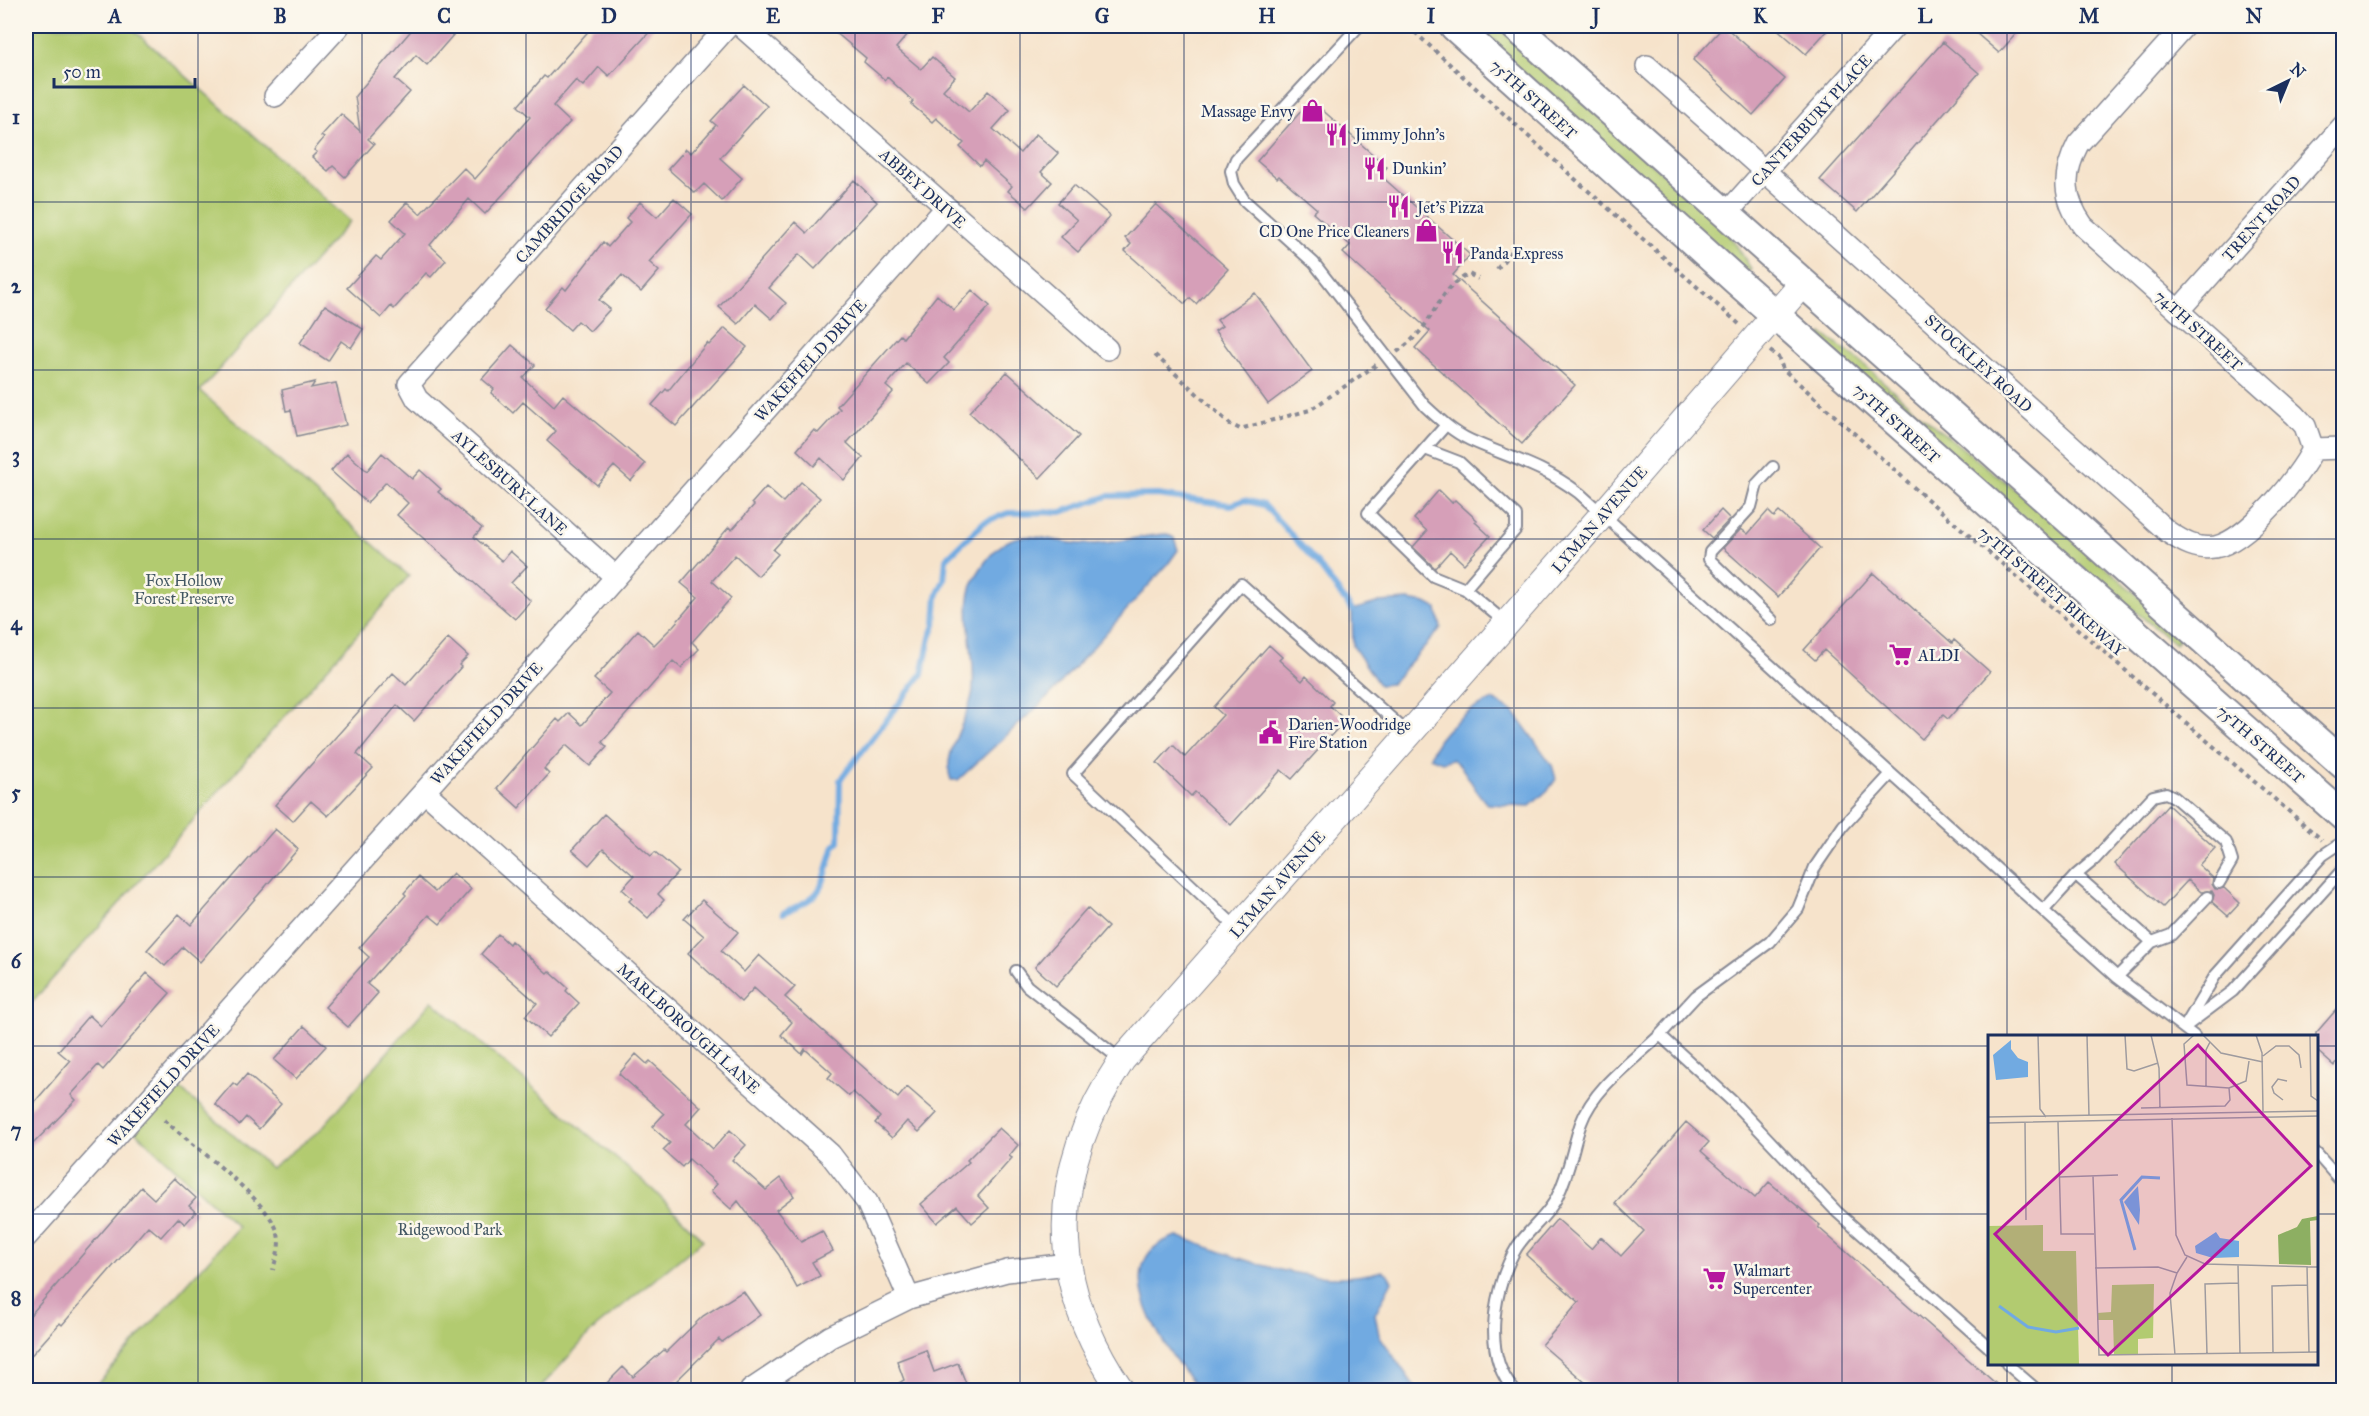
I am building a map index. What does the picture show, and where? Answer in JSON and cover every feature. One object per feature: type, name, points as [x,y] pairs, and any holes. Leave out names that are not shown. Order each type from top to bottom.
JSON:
[{"type":"main road","name":"75TH STREET","points":[[1454,26],[1776,315],[2343,817]]},
{"type":"main road","points":[[1515,26],[2343,765]]},
{"type":"street","points":[[275,96],[339,26]]},
{"type":"street","name":"CAMBRIDGE ROAD","points":[[409,384],[728,26]]},
{"type":"street","name":"ABBEY DRIVE","points":[[741,26],[1107,349]]},
{"type":"street","name":"CANTERBURY PLACE","points":[[1726,214],[1895,26]]},
{"type":"street","name":"74TH STREET","points":[[2184,26],[2078,144],[2071,158],[2065,184],[2075,215],[2084,226],[2295,415],[2305,426],[2313,449]]},
{"type":"street","name":"STOCKLEY ROAD","points":[[1647,66],[2159,524],[2184,543],[2199,547],[2217,546],[2244,532],[2306,466],[2313,449]]},
{"type":"street","name":"TRENT ROAD","points":[[2178,311],[2343,125]]},
{"type":"street","name":"WAKEFIELD DRIVE","points":[[26,1237],[945,207]]},
{"type":"street","name":"LYMAN AVENUE","points":[[1121,1390],[1090,1339],[1068,1264],[1065,1225],[1069,1186],[1077,1149],[1091,1109],[1122,1060],[1604,514],[1803,283]]},
{"type":"street","name":"AYLESBURY LANE","points":[[409,384],[417,399],[616,577]]},
{"type":"street","points":[[2313,449],[2343,448]]},
{"type":"street","name":"MARLBOROUGH LANE","points":[[425,792],[830,1154],[867,1202],[909,1298]]},
{"type":"street","points":[[751,1390],[830,1337],[909,1298],[1007,1271],[1068,1264]]},
{"type":"lane","points":[[1359,26],[1236,159],[1231,171],[1234,184],[1244,200],[1314,263],[1425,406],[1446,425],[1469,440],[1553,474],[1604,514],[2118,978],[2193,1035]]},
{"type":"lane","points":[[1446,425],[1368,513],[1433,576],[1465,589],[1507,624]]},
{"type":"lane","points":[[1425,449],[1459,462],[1516,515],[1516,529],[1465,589]]},
{"type":"lane","points":[[1772,620],[1709,559],[1710,552],[1751,507],[1757,484],[1773,466]]},
{"type":"lane","points":[[1238,928],[1073,774],[1241,584],[1409,735]]},
{"type":"lane","points":[[1514,1390],[1508,1384],[1499,1361],[1493,1330],[1504,1278],[1517,1247],[1556,1200],[1573,1161],[1581,1122],[1597,1095],[1660,1035],[1696,996],[1770,942],[1798,909],[1815,867],[1843,826],[1891,774]]},
{"type":"lane","points":[[2044,910],[2153,796],[2166,794],[2174,797],[2226,842],[2232,861],[2219,884]]},
{"type":"lane","points":[[2184,1028],[2215,976],[2323,855],[2343,841]]},
{"type":"lane","points":[[2184,1028],[2233,991],[2343,868]]},
{"type":"lane","points":[[2076,875],[2152,942]]},
{"type":"lane","points":[[2118,978],[2152,942],[2171,935],[2207,897]]},
{"type":"lane","points":[[1016,971],[1027,986],[1122,1060]]},
{"type":"lane","points":[[1660,1035],[1732,1101],[1837,1212],[1988,1347]]},
{"type":"lane","points":[[2318,1156],[2343,1185]]},
{"type":"lane","points":[[2008,1365],[2037,1390]]},
{"type":"path","points":[[1408,26],[1714,304]]},
{"type":"path","points":[[1497,269],[1515,247]]},
{"type":"path","points":[[1397,352],[1426,324],[1432,309],[1457,281],[1469,274],[1478,279]]},
{"type":"path","points":[[1155,354],[1230,424],[1240,429],[1310,410],[1378,364]]},
{"type":"path","name":"75TH STREET BIKEWAY","points":[[1778,357],[1783,369],[1920,493],[2319,837]]},
{"type":"path","points":[[164,1120],[262,1205],[278,1232],[279,1247],[273,1270]]},
{"type":"green space","name":"Fox Hollow Forest Preserve","points":[[26,26],[129,26],[350,221],[200,391],[409,576],[26,1009]]},
{"type":"green space","points":[[1471,26],[1497,26],[1717,221],[1735,243],[1751,269],[1746,274]]},
{"type":"green space","points":[[1823,334],[1861,362],[1923,417],[2050,517],[2182,635],[2175,644],[2066,555],[1818,339]]},
{"type":"green space","name":"Ridgewood Park","points":[[432,1001],[653,1190],[703,1240],[594,1329],[538,1390],[92,1390],[238,1227],[134,1130],[176,1085],[271,1168],[320,1130]]},
{"type":"water","points":[[1167,534],[1174,538],[1178,550],[1168,564],[1048,697],[958,780],[951,780],[950,759],[973,689],[974,678],[968,621],[969,598],[975,578],[986,561],[998,548],[1010,540],[1022,537],[1090,544]]},
{"type":"water","points":[[1408,600],[1426,603],[1437,609],[1441,628],[1391,684],[1379,685],[1353,646],[1352,610],[1380,602]]},
{"type":"water","points":[[1493,700],[1514,712],[1552,765],[1556,779],[1549,789],[1530,806],[1487,804],[1457,763],[1452,759],[1442,762],[1430,757],[1440,738],[1455,722]]},
{"type":"water","points":[[1177,1236],[1252,1262],[1304,1275],[1330,1277],[1356,1276],[1382,1271],[1387,1273],[1392,1281],[1375,1314],[1379,1335],[1417,1390],[1199,1390],[1158,1332],[1147,1308],[1142,1286],[1143,1265],[1154,1248]]},
{"type":"building","points":[[415,26],[461,26],[427,65],[416,55],[395,79],[410,92],[368,139],[374,144],[345,177],[333,166],[328,171],[312,157],[317,152],[314,150],[324,138],[321,136],[341,114],[360,131],[355,96]]},
{"type":"building","points":[[593,26],[655,26],[609,76],[599,67],[583,86],[576,80],[553,106],[570,122],[485,214],[469,199],[430,245],[446,260],[431,277],[426,273],[394,309],[391,306],[381,318],[347,288],[376,256],[381,260],[405,233],[391,220],[407,202],[420,214],[464,168],[475,179],[530,117],[518,106],[544,76],[547,78]]},
{"type":"building","points":[[828,26],[898,26],[908,34],[896,48],[921,69],[932,57],[955,77],[943,90],[969,112],[988,91],[1010,110],[993,129],[1020,153],[1036,134],[1058,153],[1041,172],[1052,182],[1028,208],[1008,191],[1012,186],[984,161],[980,166],[960,147],[964,143],[936,118],[932,122],[911,104],[913,101],[887,77],[885,80],[864,62],[866,58]]},
{"type":"building","points":[[1724,26],[1785,79],[1753,115],[1693,60]]},
{"type":"building","points":[[1774,26],[1831,26],[1806,54]]},
{"type":"building","points":[[1968,26],[2023,26],[1999,53]]},
{"type":"building","points":[[1943,42],[1979,73],[1857,212],[1820,180]]},
{"type":"building","points":[[744,85],[767,106],[720,158],[742,178],[722,201],[704,184],[695,193],[668,169],[686,149],[691,153],[716,125],[711,121]]},
{"type":"building","points":[[1311,100],[1387,167],[1380,175],[1470,255],[1453,275],[1575,385],[1522,444],[1415,348],[1430,331],[1343,253],[1350,245],[1313,213],[1317,209],[1279,176],[1277,178],[1257,161]]},
{"type":"building","points":[[854,180],[877,202],[815,269],[799,254],[769,288],[786,303],[772,319],[755,304],[738,324],[719,307],[795,222],[807,233]]},
{"type":"building","points":[[1074,185],[1110,216],[1078,252],[1061,237],[1077,220],[1058,203]]},
{"type":"building","points":[[674,198],[692,214],[649,262],[659,271],[641,292],[622,275],[599,300],[610,309],[590,331],[578,321],[570,330],[545,308],[563,287],[566,290],[603,242],[608,247],[630,222],[626,218],[640,202],[657,217]]},
{"type":"building","points":[[1156,204],[1228,269],[1196,304],[1190,298],[1185,304],[1125,251],[1131,244],[1125,238]]},
{"type":"building","points":[[972,290],[990,306],[944,358],[949,363],[929,384],[906,363],[886,386],[893,392],[847,443],[863,458],[844,480],[821,458],[814,466],[797,450],[814,430],[818,433],[840,409],[837,406],[900,335],[903,338],[937,295],[954,310]]},
{"type":"building","points":[[1255,293],[1312,371],[1268,404],[1215,331],[1222,326],[1217,320]]},
{"type":"building","points":[[325,305],[363,329],[351,348],[341,341],[328,361],[300,343]]},
{"type":"building","points":[[725,328],[747,347],[676,426],[652,405],[666,389],[668,391],[707,343],[709,345]]},
{"type":"building","points":[[512,345],[535,365],[523,378],[554,406],[563,395],[645,464],[631,481],[614,466],[597,485],[547,441],[556,431],[523,402],[513,413],[491,393],[494,389],[482,379]]},
{"type":"building","points":[[1007,372],[1079,436],[1040,478],[969,412]]},
{"type":"building","points":[[315,382],[311,388],[336,383],[346,425],[297,436],[291,410],[286,411],[282,390]]},
{"type":"building","points":[[347,453],[367,471],[382,453],[412,479],[420,470],[441,489],[438,492],[482,528],[474,537],[502,561],[510,551],[527,566],[511,583],[531,601],[515,619],[397,515],[408,503],[386,482],[367,503],[331,471]]},
{"type":"building","points":[[801,482],[820,498],[773,550],[778,554],[758,576],[735,555],[712,581],[731,598],[692,642],[699,649],[681,668],[673,661],[602,742],[607,747],[590,766],[566,745],[544,769],[549,774],[519,808],[497,788],[557,719],[560,722],[569,713],[582,725],[610,693],[594,679],[638,630],[654,645],[673,626],[698,597],[681,583],[729,527],[732,530],[766,487],[783,502]]},
{"type":"building","points":[[1439,490],[1452,503],[1455,500],[1477,520],[1475,522],[1490,536],[1464,564],[1450,551],[1435,568],[1413,547],[1427,531],[1414,519]]},
{"type":"building","points":[[1721,510],[1730,519],[1712,538],[1703,530]]},
{"type":"building","points":[[1768,511],[1774,517],[1779,512],[1820,548],[1778,597],[1723,548],[1741,529],[1748,534]]},
{"type":"building","name":"ALDI","points":[[1873,573],[1952,643],[1954,640],[1990,672],[1948,719],[1943,715],[1922,739],[1824,650],[1815,660],[1804,650]]},
{"type":"building","points":[[448,638],[468,656],[459,665],[461,667],[414,721],[397,705],[357,754],[373,768],[328,816],[311,801],[293,821],[275,805],[393,673],[406,685]]},
{"type":"building","name":"Darien-Woodridge Fire Station","points":[[1269,645],[1282,657],[1279,660],[1302,681],[1306,676],[1333,702],[1330,706],[1345,720],[1292,779],[1281,770],[1231,825],[1195,792],[1191,796],[1157,763],[1173,745],[1185,757],[1223,715],[1214,707]]},
{"type":"building","points":[[2168,805],[2215,848],[2199,865],[2213,878],[2212,884],[2215,889],[2224,888],[2240,903],[2228,916],[2212,902],[2214,895],[2212,891],[2201,892],[2188,880],[2163,907],[2115,864]]},
{"type":"building","points":[[604,814],[651,856],[655,852],[678,872],[658,894],[664,900],[648,918],[629,901],[632,898],[622,889],[634,876],[603,849],[589,865],[572,850]]},
{"type":"building","points":[[275,829],[298,849],[200,962],[183,947],[165,966],[147,950],[179,914],[191,925]]},
{"type":"building","points":[[453,873],[471,889],[440,924],[429,915],[367,984],[378,993],[348,1027],[325,1007],[369,957],[359,948],[406,895],[404,893],[418,877],[435,892]]},
{"type":"building","points":[[702,900],[738,932],[721,951],[744,972],[759,955],[795,987],[785,997],[898,1098],[907,1087],[937,1113],[919,1132],[907,1121],[892,1138],[875,1123],[880,1117],[853,1092],[849,1096],[828,1078],[832,1073],[805,1049],[802,1054],[781,1035],[792,1022],[754,988],[741,1002],[688,953],[704,936],[684,919]]},
{"type":"building","points":[[1087,908],[1108,927],[1056,986],[1035,967]]},
{"type":"building","points":[[498,934],[509,944],[511,941],[547,973],[549,971],[568,988],[566,991],[579,1003],[548,1037],[525,1016],[537,1003],[481,954]]},
{"type":"building","points":[[147,973],[170,993],[103,1070],[98,1065],[71,1095],[76,1100],[26,1151],[26,1112],[70,1061],[58,1051],[89,1015],[101,1026]]},
{"type":"building","points":[[2343,1002],[2343,1055],[2334,1066],[2318,1052],[2316,1033]]},
{"type":"building","points":[[304,1026],[326,1046],[296,1079],[274,1060]]},
{"type":"building","points":[[636,1054],[647,1064],[650,1061],[701,1107],[686,1124],[713,1149],[730,1130],[746,1145],[732,1160],[766,1190],[781,1178],[794,1196],[776,1210],[801,1242],[822,1231],[833,1251],[812,1262],[820,1276],[797,1288],[779,1255],[738,1201],[731,1209],[711,1191],[717,1184],[689,1159],[682,1167],[663,1150],[670,1143],[652,1127],[664,1114],[619,1074]]},
{"type":"building","points":[[247,1074],[281,1104],[259,1129],[246,1117],[239,1125],[215,1104],[233,1083],[237,1086]]},
{"type":"building","name":"Walmart Supercenter","points":[[1686,1122],[1709,1142],[1701,1151],[1755,1198],[1769,1182],[2003,1390],[1594,1390],[1542,1345],[1579,1302],[1526,1255],[1557,1219],[1591,1249],[1601,1237],[1621,1256],[1644,1231],[1615,1203]]},
{"type":"building","points":[[999,1128],[1018,1145],[1009,1156],[1012,1158],[978,1196],[989,1208],[972,1223],[957,1206],[937,1223],[921,1204],[969,1162],[967,1160]]},
{"type":"building","points":[[174,1178],[196,1198],[189,1206],[196,1212],[185,1224],[178,1218],[161,1237],[148,1226],[62,1325],[60,1323],[26,1361],[26,1320],[141,1187],[154,1199]]},
{"type":"building","points":[[743,1291],[760,1315],[722,1342],[719,1339],[667,1390],[600,1390],[623,1367],[633,1377],[664,1350],[666,1352],[703,1316]]},
{"type":"building","points":[[926,1350],[934,1372],[958,1363],[967,1386],[954,1390],[888,1390],[904,1380],[897,1361]]},
{"type":"waterway","points":[[783,913],[808,901],[820,889],[834,846],[839,841],[840,780],[922,674],[935,625],[937,596],[944,580],[946,559],[984,522],[1008,513],[1061,512],[1108,496],[1157,495],[1231,505],[1244,500],[1264,505],[1316,562],[1352,610]]},
{"type":"place","name":"Massage Envy","points":[[1313,111]]},
{"type":"place","name":"Jimmy John's","points":[[1337,134]]},
{"type":"place","name":"Dunkin'","points":[[1374,168]]},
{"type":"place","name":"Jet's Pizza","points":[[1399,207]]},
{"type":"place","name":"CD One Price Cleaners","points":[[1427,231]]},
{"type":"place","name":"Panda Express","points":[[1452,253]]},
{"type":"place","name":"ALDI","points":[[1900,655]]},
{"type":"place","name":"Darien-Woodridge Fire Station","points":[[1270,733]]},
{"type":"place","name":"Walmart Supercenter","points":[[1715,1279]]}]
